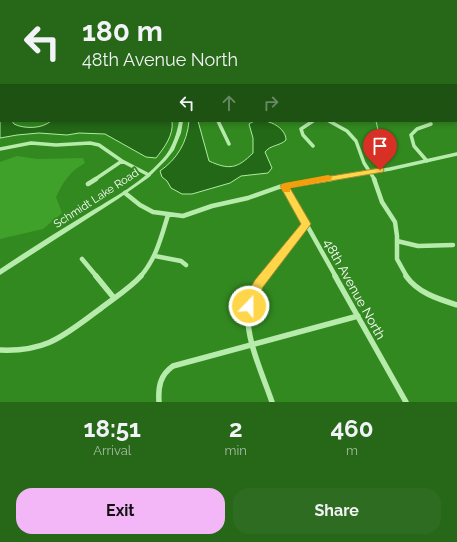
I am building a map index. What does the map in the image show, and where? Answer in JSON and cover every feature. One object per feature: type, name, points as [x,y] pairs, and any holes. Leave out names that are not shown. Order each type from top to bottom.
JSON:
[{"type":"street","name":"Schmidt Lake Road","points":[[0,272],[149,175],[159,166],[172,149],[179,133],[181,122]]},
{"type":"street","points":[[218,122],[229,144]]},
{"type":"street","points":[[311,122],[305,125],[301,130],[303,135],[313,146]]},
{"type":"street","points":[[331,122],[346,132],[356,141],[361,157],[375,180],[382,202],[395,222],[397,259],[404,274],[425,293],[457,305]]},
{"type":"street","points":[[428,160],[415,148],[411,135],[417,129],[431,124]]},
{"type":"street","points":[[0,149],[31,143],[56,146],[90,143],[99,145],[122,161],[149,175]]},
{"type":"street","points":[[125,192],[146,209],[168,216],[191,214],[212,206],[241,200],[285,186],[370,172],[457,154]]},
{"type":"street","points":[[88,184],[122,161]]},
{"type":"street","name":"48th Avenue North","points":[[285,186],[406,402]]},
{"type":"street","points":[[0,350],[23,350],[47,344],[70,331],[114,298],[134,282],[150,264],[168,216]]},
{"type":"street","points":[[272,402],[254,344],[248,315],[249,306],[255,290],[306,224]]},
{"type":"street","points":[[397,241],[418,246],[453,245]]},
{"type":"street","points":[[154,256],[181,261],[186,265]]},
{"type":"street","points":[[82,259],[114,298]]},
{"type":"street","points":[[159,402],[162,378],[173,366],[358,316]]},
{"type":"shaded area","points":[[0,122],[13,122],[18,126],[38,127],[50,122],[172,122],[168,141],[156,158],[146,157],[105,134],[79,133],[67,135],[39,133],[0,138]]},
{"type":"shaded area","points":[[189,122],[198,122],[209,161],[227,167],[237,165],[253,153],[253,138],[249,124],[252,122],[272,123],[282,130],[286,140],[265,152],[272,168],[268,173],[241,176],[230,183],[192,194],[182,194],[171,188],[167,181],[162,177],[160,171],[176,156],[180,150],[188,129]]},
{"type":"shaded area","points":[[17,156],[37,159],[83,158],[85,163],[75,170],[61,186],[56,197],[62,213],[43,229],[0,239],[0,162]]},
{"type":"waterway","points":[[376,122],[378,130],[388,151],[383,156]]},
{"type":"slow traffic","points":[[287,189],[285,186],[328,178]]},
{"type":"route","points":[[249,306],[259,284],[306,224],[285,186],[380,170]]}]
